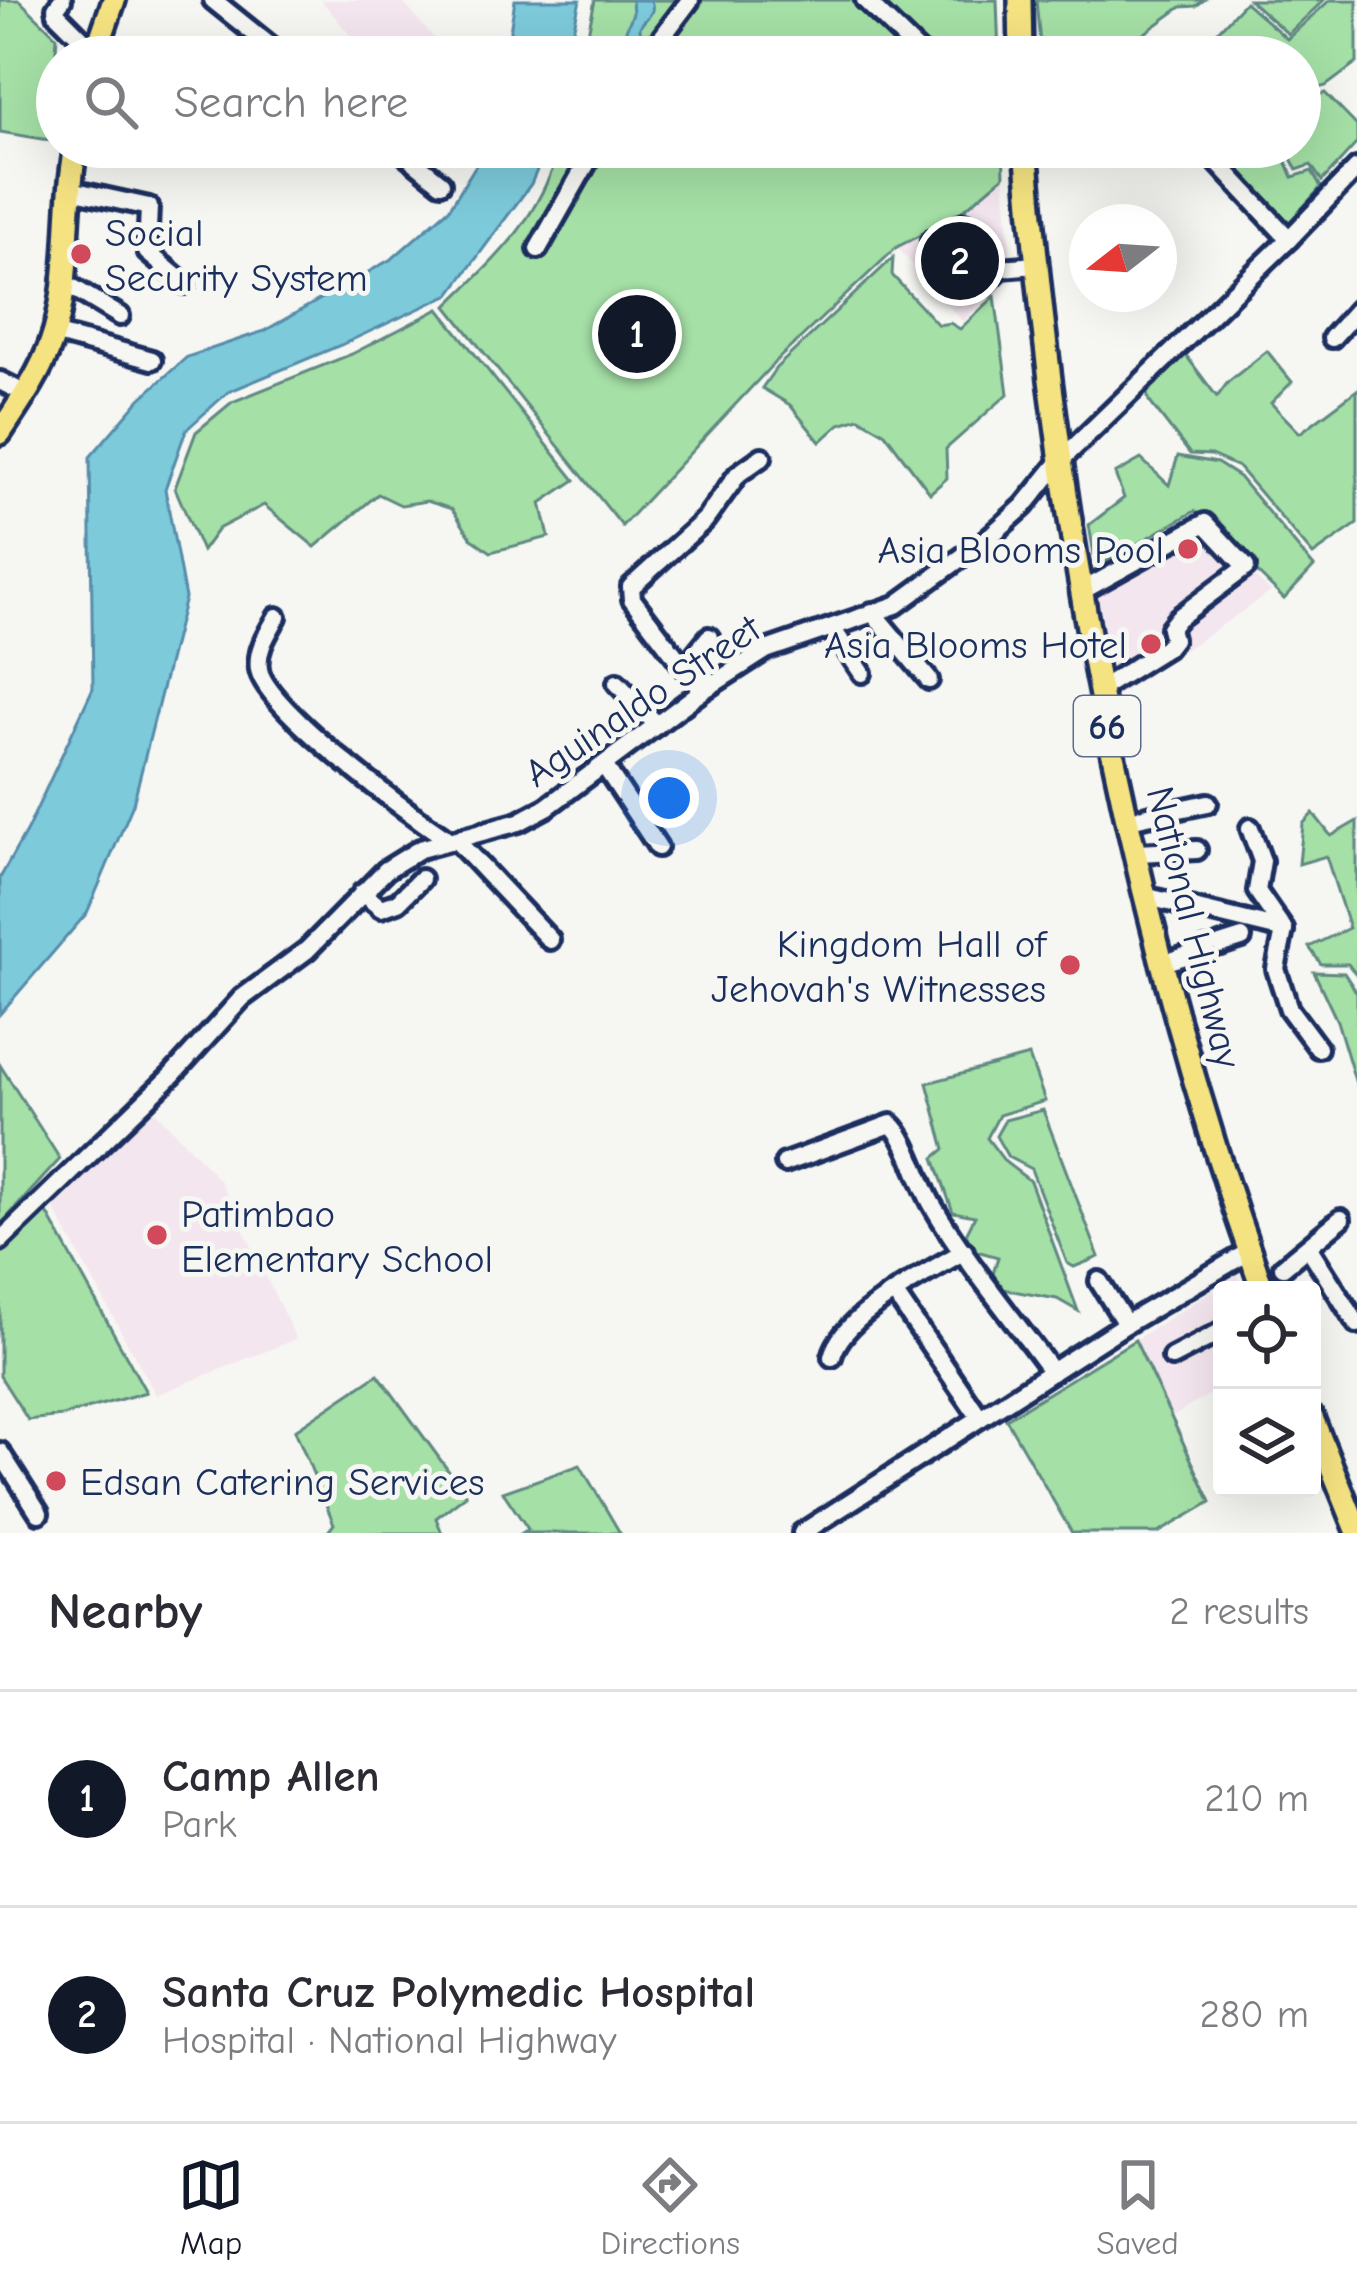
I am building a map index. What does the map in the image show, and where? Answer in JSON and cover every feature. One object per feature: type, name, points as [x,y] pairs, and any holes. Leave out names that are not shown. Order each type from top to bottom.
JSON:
[{"type":"main road","points":[[102,36],[114,0]]},
{"type":"main road","points":[[1020,0],[1021,36]]},
{"type":"main road","points":[[0,434],[26,394],[54,333],[73,168]]},
{"type":"main road","name":"National Highway","points":[[1028,168],[1060,460],[1100,689],[1164,963],[1250,1251],[1270,1277]]},
{"type":"main road","points":[[1321,1440],[1357,1530]]},
{"type":"street","points":[[62,0],[57,14],[77,36]]},
{"type":"street","points":[[213,0],[258,36]]},
{"type":"street","points":[[663,36],[691,0]]},
{"type":"street","points":[[866,0],[903,36]]},
{"type":"street","points":[[422,168],[441,183]]},
{"type":"street","points":[[538,249],[584,168]]},
{"type":"street","points":[[1223,168],[1289,239]]},
{"type":"street","name":"Aguinaldo Street","points":[[0,1241],[172,1075],[242,998],[307,950],[386,870],[419,850],[519,822],[547,807],[706,688],[766,650],[896,605],[987,539],[1024,506],[1060,460],[1357,168]]},
{"type":"street","points":[[70,190],[149,207],[147,252],[184,284]]},
{"type":"street","points":[[931,241],[964,223],[1001,268]]},
{"type":"street","points":[[983,286],[1001,268],[1036,265]]},
{"type":"street","points":[[62,281],[120,316]]},
{"type":"street","points":[[1332,338],[1357,310]]},
{"type":"street","points":[[54,333],[152,360]]},
{"type":"street","points":[[0,381],[26,394]]},
{"type":"street","points":[[706,688],[632,598],[631,586],[705,520],[738,475],[762,457]]},
{"type":"street","points":[[1082,591],[1205,523],[1246,567],[1178,618],[1170,628],[1173,639],[1166,648],[1100,689]]},
{"type":"street","points":[[872,612],[929,680]]},
{"type":"street","points":[[277,617],[261,647],[259,671],[270,688],[330,748],[403,809],[453,841],[550,940]]},
{"type":"street","points":[[832,628],[862,674]]},
{"type":"street","points":[[706,688],[696,653],[710,638]]},
{"type":"street","points":[[617,683],[657,725]]},
{"type":"street","points":[[604,765],[658,847]]},
{"type":"street","points":[[1129,820],[1208,803]]},
{"type":"street","points":[[1250,828],[1262,861],[1257,891],[1284,930],[1276,969],[1288,1009],[1318,1048]]},
{"type":"street","points":[[1137,853],[1196,850]]},
{"type":"street","points":[[362,893],[381,908],[389,908],[421,879]]},
{"type":"street","points":[[1148,897],[1284,930]]},
{"type":"street","points":[[1164,963],[1242,938]]},
{"type":"street","points":[[785,1163],[891,1124],[936,1211],[1052,1372]]},
{"type":"street","points":[[1270,1277],[1341,1219]]},
{"type":"street","points":[[1309,1248],[1357,1324]]},
{"type":"street","points":[[832,1357],[836,1341],[895,1294],[964,1251]]},
{"type":"street","points":[[802,1533],[1126,1324],[1250,1251]]},
{"type":"street","points":[[1099,1281],[1126,1324]]},
{"type":"street","points":[[895,1294],[980,1418]]},
{"type":"street","points":[[1172,1357],[1213,1336]]},
{"type":"street","points":[[0,1452],[39,1513]]},
{"type":"shaded area","points":[[321,0],[401,0],[432,36],[351,36]]},
{"type":"shaded area","points":[[1004,176],[1012,274],[1000,280],[963,322],[897,247],[954,218]]},
{"type":"shaded area","name":"Asia Blooms Hotel","points":[[1192,517],[1271,592],[1118,695],[1093,575]]},
{"type":"shaded area","name":"Patimbao Elementary School","points":[[147,1102],[220,1181],[296,1339],[156,1395],[47,1196]]},
{"type":"shaded area","points":[[1213,1290],[1213,1392],[1172,1417],[1135,1340]]},
{"type":"green space","points":[[0,0],[19,0],[56,36],[36,36],[36,138],[0,132]]},
{"type":"green space","points":[[595,0],[997,0],[998,36],[587,36]]},
{"type":"green space","points":[[1036,0],[1204,0],[1181,7],[1141,36],[1039,36]]},
{"type":"green space","points":[[1249,0],[1324,0],[1288,34]]},
{"type":"green space","points":[[1330,0],[1357,0],[1357,63],[1326,86],[1321,87],[1321,36],[1290,36]]},
{"type":"green space","points":[[1245,2],[1284,36],[1218,36]]},
{"type":"green space","points":[[1325,93],[1357,126],[1357,143],[1322,181],[1313,168],[1321,168],[1321,94]]},
{"type":"green space","points":[[553,168],[1004,168],[1004,176],[954,218],[897,247],[775,362],[622,526],[447,306],[515,235]]},
{"type":"green space","points":[[1233,168],[1289,168],[1293,177],[1312,171],[1321,187],[1288,224]]},
{"type":"green space","points":[[893,258],[892,275],[938,325],[950,323],[960,329],[995,296],[1008,394],[946,449],[947,478],[930,493],[885,433],[859,418],[840,424],[820,442],[790,405],[762,388],[776,368]]},
{"type":"green space","points":[[439,309],[575,480],[541,503],[549,537],[491,552],[472,539],[452,509],[427,501],[401,505],[378,494],[315,547],[264,505],[218,529],[202,551],[175,488],[196,432],[232,402],[352,354]]},
{"type":"green space","points":[[1267,351],[1292,382],[1271,403],[1300,433],[1357,390],[1357,524],[1313,555],[1238,467],[1211,455],[1190,454],[1149,401],[1146,389],[1185,354],[1217,397]]},
{"type":"green space","points":[[1178,456],[1217,463],[1239,477],[1314,567],[1284,599],[1195,511],[1096,567],[1089,525],[1124,498],[1115,474],[1141,459],[1169,485]]},
{"type":"green space","points":[[1313,813],[1331,836],[1357,821],[1357,976],[1348,964],[1321,964],[1309,947],[1349,928],[1326,856],[1299,864],[1303,824]]},
{"type":"green space","points":[[1314,972],[1344,973],[1357,993],[1357,1087],[1337,1021]]},
{"type":"green space","points":[[1029,1056],[1045,1101],[999,1115],[987,1138],[1005,1162],[1030,1181],[1078,1311],[1057,1299],[1002,1289],[993,1274],[998,1257],[973,1250],[966,1234],[975,1216],[953,1212],[934,1158],[945,1149],[927,1083]]},
{"type":"green space","points":[[0,1065],[60,1159],[0,1225]]},
{"type":"green space","points":[[1043,1110],[1099,1257],[1074,1267],[1067,1263],[1031,1169],[1008,1157],[996,1136],[1005,1120]]},
{"type":"green space","points":[[44,1207],[146,1392],[62,1416],[28,1420],[0,1376],[0,1254]]},
{"type":"green space","points":[[1135,1340],[1211,1502],[1158,1533],[1072,1533],[1006,1419]]},
{"type":"green space","points":[[378,1374],[466,1495],[436,1518],[442,1533],[327,1533],[334,1524],[295,1430]]},
{"type":"green space","points":[[580,1465],[620,1533],[522,1533],[528,1529],[503,1492]]},
{"type":"water","points":[[515,0],[580,0],[572,36],[509,36]]},
{"type":"water","points":[[632,0],[651,0],[652,12],[640,27],[641,36],[625,36],[624,35],[633,13]]},
{"type":"water","points":[[474,168],[538,168],[450,294],[228,392],[186,430],[165,489],[185,598],[133,804],[87,913],[0,1014],[0,878],[93,688],[90,457],[140,399],[187,357],[264,331],[393,258],[449,209]]},
{"type":"place","name":"Social Security System","points":[[81,254]]},
{"type":"place","name":"Santa Cruz Polymedic Hospital","points":[[960,261]]},
{"type":"place","name":"Camp Allen","points":[[637,334]]},
{"type":"place","name":"Asia Blooms Pool","points":[[1188,549]]},
{"type":"place","name":"Asia Blooms Hotel","points":[[1151,644]]},
{"type":"place","name":"Kingdom Hall of Jehovah's Witnesses","points":[[1070,965]]},
{"type":"place","name":"Patimbao Elementary School","points":[[157,1235]]},
{"type":"place","name":"Edsan Catering Services","points":[[56,1481]]}]
